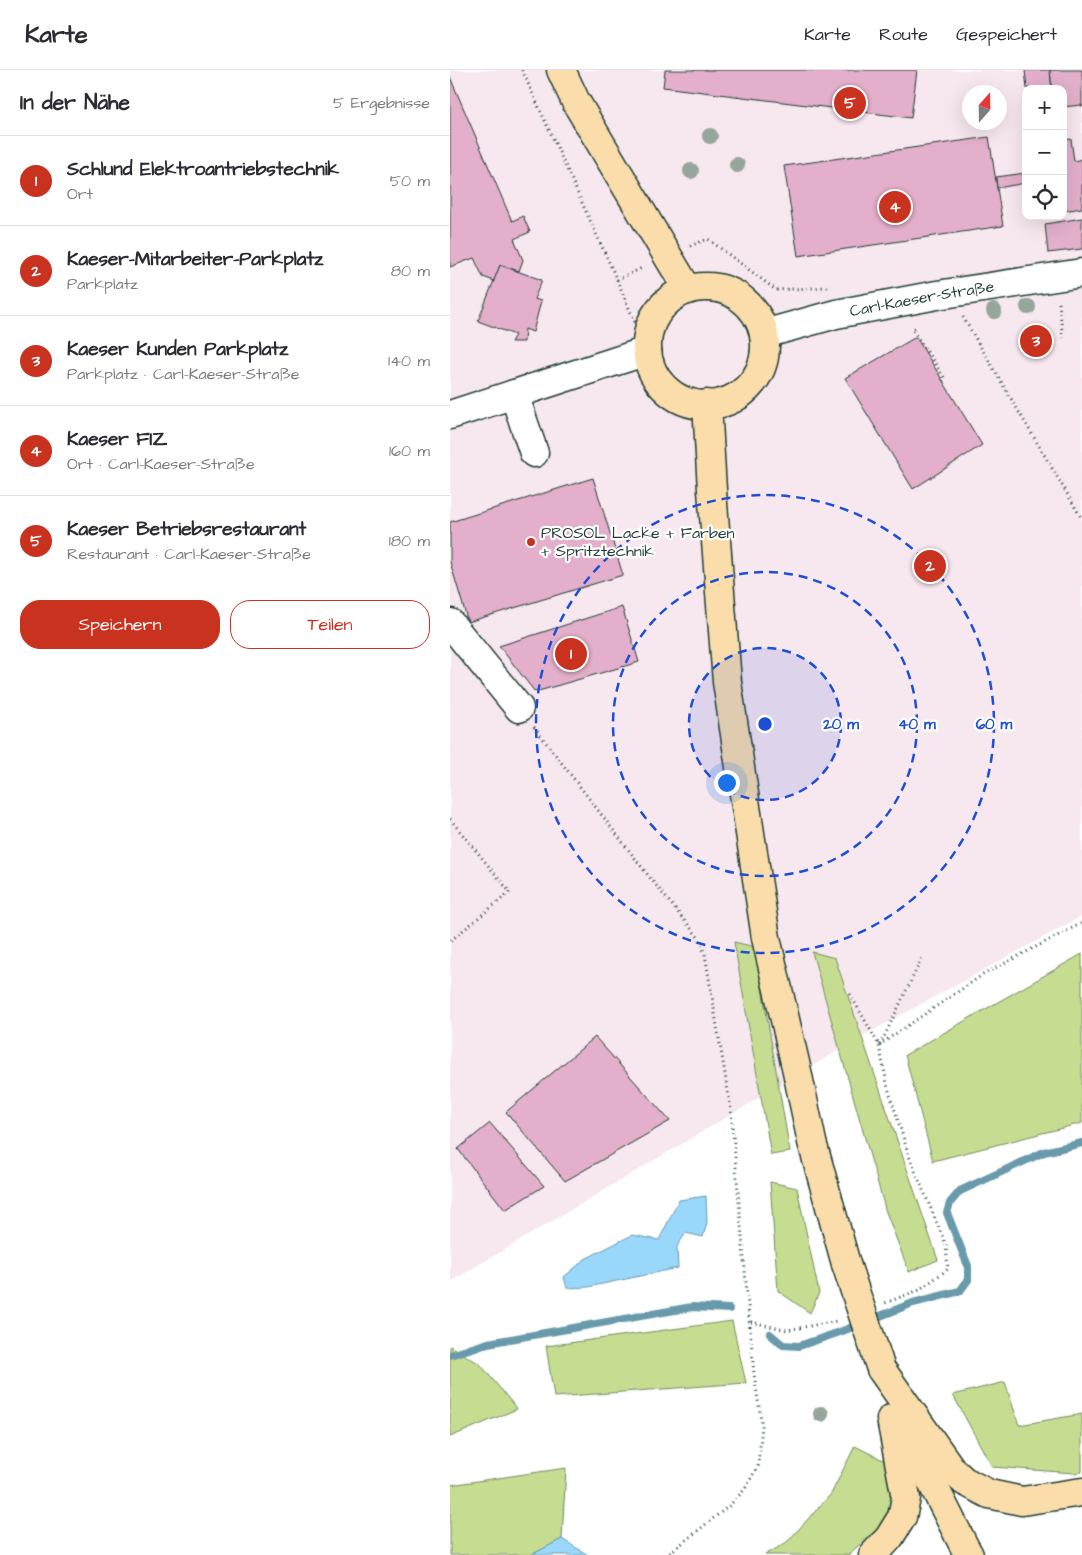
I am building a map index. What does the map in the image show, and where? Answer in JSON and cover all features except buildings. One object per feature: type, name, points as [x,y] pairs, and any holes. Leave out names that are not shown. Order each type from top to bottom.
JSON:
[{"type":"main road","points":[[561,70],[576,102],[688,290]]},
{"type":"main road","points":[[703,287],[720,288],[735,294],[747,303],[757,316],[764,334],[765,350],[762,366],[754,380],[735,397],[716,404],[691,403],[670,392],[661,383],[652,368],[647,351],[648,334],[660,309],[668,300],[688,290],[703,287]]},
{"type":"main road","points":[[707,404],[727,682],[766,938],[812,1142],[846,1264],[881,1368],[921,1460],[966,1551]]},
{"type":"main road","points":[[873,1555],[889,1538],[902,1517],[906,1498],[921,1460],[881,1368]]},
{"type":"main road","points":[[921,1460],[952,1470],[964,1481],[989,1494],[1022,1500],[1082,1492]]},
{"type":"street","name":"Carl-Kaeser-Straße","points":[[764,334],[836,314],[937,295],[1082,273]]},
{"type":"street","points":[[450,415],[647,351]]},
{"type":"street","points":[[514,394],[534,453]]},
{"type":"street","points":[[450,623],[519,708]]},
{"type":"path","points":[[522,70],[647,351]]},
{"type":"path","points":[[617,280],[666,256],[708,239],[776,290],[829,286]]},
{"type":"path","points":[[1058,299],[1063,338]]},
{"type":"path","points":[[962,316],[1082,519]]},
{"type":"path","points":[[519,708],[698,937],[705,954],[731,1110],[754,1374],[762,1426],[758,1466],[745,1489],[729,1506],[667,1555]]},
{"type":"path","points":[[450,818],[510,892],[450,941]]},
{"type":"path","points":[[879,1045],[984,974],[1082,923]]},
{"type":"path","points":[[879,1045],[922,958]]},
{"type":"path","points":[[850,994],[879,1045],[888,1088],[909,1156],[946,1245],[948,1270],[919,1290],[899,1297]]},
{"type":"path","points":[[750,1322],[788,1330],[834,1323],[841,1320]]},
{"type":"shaded area","points":[[450,70],[1082,70],[1082,916],[861,1037],[450,1282]]},
{"type":"green space","points":[[734,942],[755,947],[790,1152],[771,1155]]},
{"type":"green space","points":[[812,952],[835,958],[938,1260],[909,1272],[886,1212]]},
{"type":"green space","points":[[1082,954],[1082,1123],[933,1161],[905,1055]]},
{"type":"green space","points":[[770,1182],[797,1188],[819,1293],[810,1313],[778,1291]]},
{"type":"green space","points":[[732,1321],[746,1383],[554,1397],[546,1346]]},
{"type":"green space","points":[[450,1346],[480,1364],[517,1409],[450,1437]]},
{"type":"green space","points":[[1005,1382],[1019,1425],[1082,1414],[1082,1472],[992,1467],[953,1395]]},
{"type":"green space","points":[[855,1446],[891,1464],[895,1513],[848,1555],[765,1555],[787,1542],[831,1494]]},
{"type":"green space","points":[[566,1468],[562,1539],[531,1555],[450,1555],[450,1485]]},
{"type":"water","points":[[706,1196],[707,1223],[703,1237],[686,1233],[677,1246],[678,1268],[588,1287],[567,1288],[564,1277],[585,1259],[632,1235],[659,1240],[679,1200]]},
{"type":"water","points":[[562,1539],[588,1555],[531,1555]]},
{"type":"waterway","points":[[770,1334],[783,1345],[799,1346],[913,1303],[960,1291],[968,1280],[968,1266],[947,1213],[950,1203],[960,1191],[1044,1152],[1082,1143]]},
{"type":"waterway","points":[[450,1355],[488,1343],[692,1307],[729,1309]]},
{"type":"place","name":"Kaeser Betriebsrestaurant","points":[[850,103]]},
{"type":"place","name":"Kaeser FIZ","points":[[895,207]]},
{"type":"place","name":"Kaeser Kunden Parkplatz","points":[[1036,341]]},
{"type":"place","name":"PROSOL Lacke + Farben + Spritztechnik","points":[[531,542]]},
{"type":"place","name":"Kaeser-Mitarbeiter-Parkplatz","points":[[930,566]]},
{"type":"place","name":"Schlund Elektroantriebstechnik","points":[[571,654]]}]
